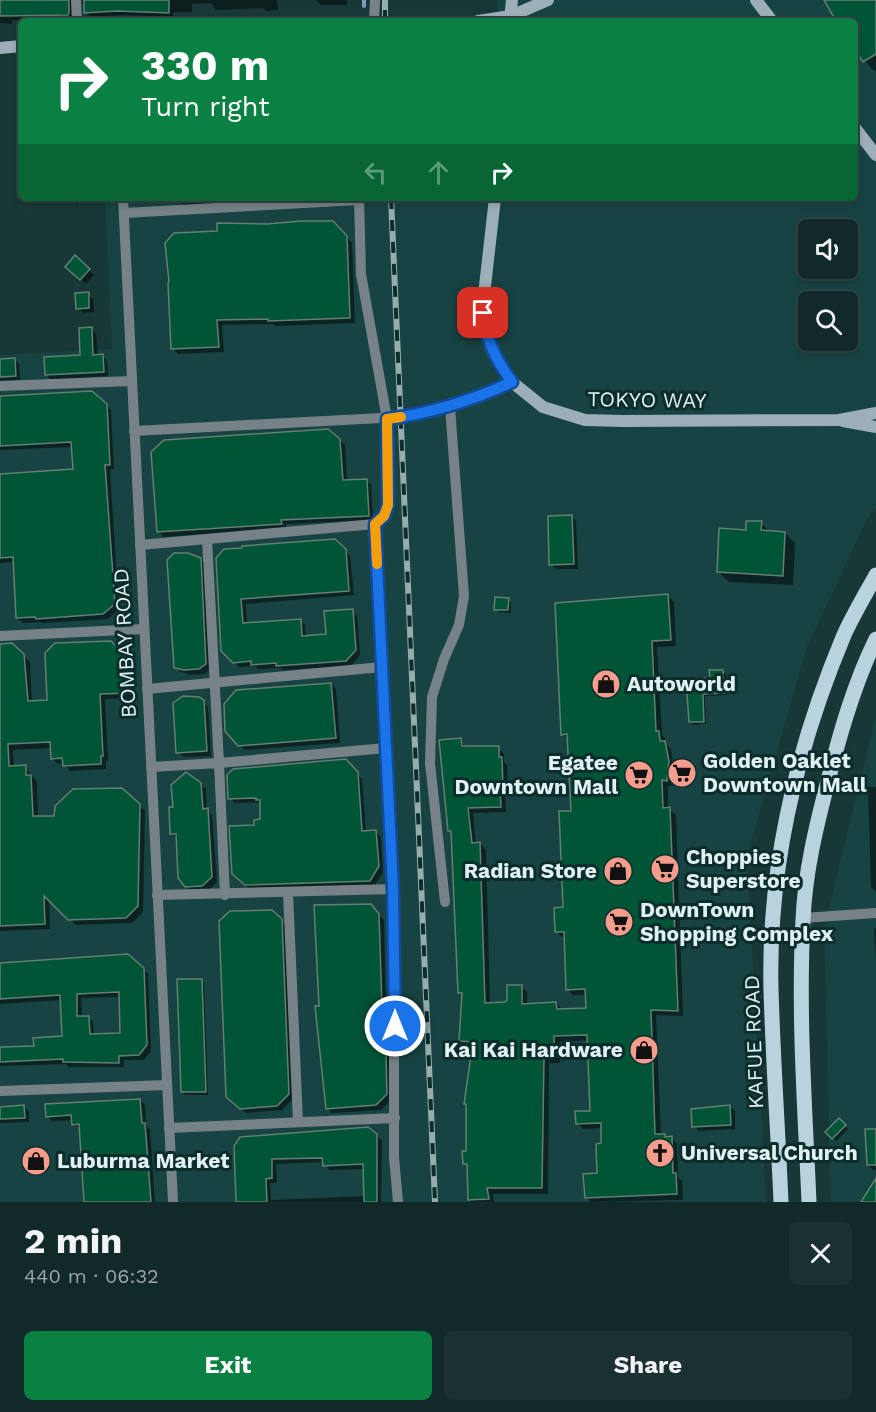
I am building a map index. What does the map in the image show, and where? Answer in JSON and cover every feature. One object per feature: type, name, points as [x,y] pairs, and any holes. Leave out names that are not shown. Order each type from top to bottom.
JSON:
[{"type":"main road","points":[[510,18],[512,0]]},
{"type":"main road","points":[[512,18],[548,0]]},
{"type":"main road","points":[[756,0],[770,18]]},
{"type":"main road","points":[[0,48],[18,46]]},
{"type":"main road","points":[[858,132],[876,155]]},
{"type":"main road","name":"TOKYO WAY","points":[[495,201],[483,313],[485,331],[492,351],[512,382],[543,407],[585,420],[839,420],[876,413]]},
{"type":"main road","name":"TOKYO WAY","points":[[839,420],[876,427]]},
{"type":"main road","name":"KAFUE ROAD","points":[[781,1202],[771,988],[776,900],[783,834],[807,738],[820,699],[845,633],[876,575]]},
{"type":"main road","points":[[809,1202],[801,1003],[803,918],[813,838],[845,719],[876,639]]},
{"type":"street","points":[[76,0],[77,18]]},
{"type":"street","points":[[374,18],[375,0]]},
{"type":"street","name":"BOMBAY ROAD","points":[[123,201],[173,1202]]},
{"type":"street","points":[[124,213],[325,201]]},
{"type":"street","points":[[140,544],[375,524],[384,516],[388,505],[387,419],[361,274],[359,201]]},
{"type":"street","points":[[0,386],[132,381]]},
{"type":"street","points":[[134,431],[387,419],[450,407],[475,399],[512,382]]},
{"type":"street","points":[[445,902],[430,763],[432,697],[444,659],[459,625],[464,596],[450,407]]},
{"type":"street","points":[[375,524],[393,889],[394,1157],[398,1202]]},
{"type":"street","points":[[207,539],[225,895]]},
{"type":"street","points":[[0,636],[144,629]]},
{"type":"street","points":[[147,689],[382,667]]},
{"type":"street","points":[[151,767],[386,748]]},
{"type":"street","points":[[157,895],[393,889]]},
{"type":"street","points":[[288,893],[298,1122]]},
{"type":"street","points":[[803,918],[876,913]]},
{"type":"street","points":[[0,1090],[167,1086]]},
{"type":"street","points":[[169,1128],[395,1118]]},
{"type":"shaded area","points":[[497,0],[876,0],[876,507],[866,521],[807,647],[747,857],[766,1202],[0,1202],[0,355],[112,349],[105,201],[858,201],[858,18],[498,18]]},
{"type":"shaded area","points":[[876,716],[876,1202],[831,1202],[824,928]]},
{"type":"building","points":[[0,0],[69,0],[69,13],[68,15],[0,16]]},
{"type":"building","points":[[84,0],[169,0],[169,13],[117,11],[84,13]]},
{"type":"building","points":[[824,0],[876,0],[876,54],[863,62],[858,54],[858,18],[834,18]]},
{"type":"building","points":[[333,221],[347,236],[350,318],[217,320],[219,347],[171,349],[165,243],[174,233],[217,231],[217,223],[267,224]]},
{"type":"building","points":[[75,255],[90,269],[80,280],[65,267]]},
{"type":"building","points":[[89,292],[89,308],[76,309],[75,293]]},
{"type":"building","points":[[92,327],[93,355],[103,354],[104,372],[45,375],[44,357],[80,355],[79,328]]},
{"type":"building","points":[[15,358],[16,376],[0,377],[0,359]]},
{"type":"building","points":[[92,391],[107,404],[110,465],[105,465],[115,604],[103,614],[36,619],[35,617],[16,618],[13,557],[0,558],[0,474],[73,469],[71,442],[0,446],[0,396]]},
{"type":"building","points":[[328,429],[340,439],[343,480],[367,479],[369,516],[281,520],[282,524],[157,532],[151,452],[164,440]]},
{"type":"building","points":[[572,515],[574,564],[549,565],[548,516]]},
{"type":"building","points":[[746,521],[762,521],[761,530],[785,532],[783,576],[717,572],[719,528],[746,530]]},
{"type":"building","points":[[335,539],[346,549],[349,591],[241,599],[243,623],[301,619],[302,636],[326,634],[324,611],[353,609],[356,650],[346,661],[276,666],[276,663],[251,665],[251,661],[233,663],[221,651],[216,558],[224,549],[242,548],[242,546]]},
{"type":"building","points":[[174,553],[188,553],[201,558],[206,664],[199,669],[174,668],[167,560]]},
{"type":"building","points":[[668,594],[671,640],[652,641],[656,731],[659,731],[660,741],[665,741],[669,761],[667,781],[662,780],[663,808],[670,807],[678,1011],[651,1010],[655,1134],[665,1134],[665,1137],[672,1136],[673,1173],[676,1173],[677,1194],[585,1198],[583,1174],[597,1173],[596,1144],[601,1143],[601,1123],[576,1124],[575,1111],[590,1111],[587,1035],[554,1036],[554,1057],[544,1057],[542,1188],[487,1188],[489,1199],[468,1200],[467,1164],[463,1164],[462,1151],[466,1151],[466,1104],[464,1104],[473,1042],[459,1041],[462,993],[458,993],[451,831],[448,831],[439,740],[461,738],[462,746],[499,746],[499,757],[502,757],[501,807],[468,808],[472,843],[480,842],[485,1003],[505,1002],[507,985],[522,985],[522,1004],[556,1002],[557,1009],[586,1008],[585,989],[566,990],[564,932],[555,932],[554,908],[563,907],[559,811],[571,811],[567,734],[561,735],[555,603]]},
{"type":"building","points":[[495,597],[509,598],[508,610],[494,610]]},
{"type":"building","points":[[111,641],[124,654],[125,668],[128,668],[129,693],[100,694],[103,756],[101,756],[101,764],[63,766],[62,758],[51,759],[50,742],[8,744],[9,766],[26,765],[26,775],[31,775],[33,816],[54,816],[55,806],[73,789],[122,788],[140,804],[138,906],[126,918],[68,920],[44,896],[45,924],[0,926],[0,644],[12,643],[24,654],[28,701],[47,700],[45,653],[55,643]]},
{"type":"building","points":[[709,670],[723,670],[724,693],[703,694],[704,722],[689,722],[686,679],[710,678]]},
{"type":"building","points":[[331,683],[336,738],[238,746],[225,731],[224,704],[236,690]]},
{"type":"building","points":[[183,696],[199,697],[204,700],[207,751],[176,753],[173,703]]},
{"type":"building","points":[[346,759],[358,772],[362,831],[376,830],[379,866],[370,881],[245,885],[232,874],[229,826],[254,825],[254,820],[260,819],[260,800],[256,798],[228,799],[227,775],[233,769]]},
{"type":"building","points":[[186,772],[201,783],[203,809],[208,808],[212,877],[202,886],[185,887],[178,878],[176,834],[170,834],[169,807],[173,807],[171,785]]},
{"type":"building","points":[[371,904],[379,914],[387,1094],[376,1105],[326,1109],[315,1006],[319,1006],[314,905]]},
{"type":"building","points":[[272,910],[282,919],[289,1094],[277,1106],[240,1109],[226,1097],[219,921],[230,911]]},
{"type":"building","points":[[128,954],[144,968],[147,1045],[139,1055],[119,1056],[119,1063],[63,1062],[63,1059],[0,1062],[0,1047],[34,1046],[33,1038],[62,1036],[60,995],[0,999],[0,963]],"holes":[[[119,992],[120,1033],[90,1034],[89,1016],[77,1016],[77,994]]]},
{"type":"building","points":[[177,979],[202,979],[206,1092],[181,1092]]},
{"type":"building","points":[[140,1099],[142,1123],[145,1123],[151,1202],[84,1202],[79,1124],[72,1125],[71,1115],[46,1117],[45,1104]]},
{"type":"building","points":[[24,1105],[25,1118],[0,1119],[0,1107]]},
{"type":"building","points":[[730,1105],[731,1125],[692,1127],[691,1109]]},
{"type":"building","points":[[839,1118],[846,1125],[832,1139],[825,1132]]},
{"type":"building","points":[[368,1127],[377,1134],[377,1202],[364,1202],[363,1164],[323,1166],[322,1158],[272,1159],[272,1178],[266,1179],[267,1202],[236,1202],[234,1146],[240,1137]]},
{"type":"building","points":[[865,1129],[876,1129],[876,1165],[867,1165]]},
{"type":"building","points":[[876,1178],[876,1202],[861,1202]]},
{"type":"waterway","points":[[364,0],[364,6]]},
{"type":"railway","points":[[385,0],[385,18]]},
{"type":"railway","points":[[391,201],[435,1202]]},
{"type":"slow traffic","points":[[377,564],[375,524],[384,516],[389,491],[387,419],[401,417]]},
{"type":"place","name":"Autoworld","points":[[606,684]]},
{"type":"place","name":"Golden Oaklet Downtown Mall","points":[[682,773]]},
{"type":"place","name":"Egatee Downtown Mall","points":[[639,775]]},
{"type":"place","name":"Choppies Superstore","points":[[665,869]]},
{"type":"place","name":"Radian Store","points":[[618,871]]},
{"type":"place","name":"DownTown Shopping Complex","points":[[619,922]]},
{"type":"place","name":"Kai Kai Hardware","points":[[644,1050]]},
{"type":"place","name":"Universal Church","points":[[660,1153]]},
{"type":"place","name":"Luburma Market","points":[[36,1161]]},
{"type":"route","points":[[395,1026],[393,889],[375,524],[384,516],[388,505],[387,419],[450,407],[475,399],[512,382],[492,351],[485,331],[483,313]]}]
